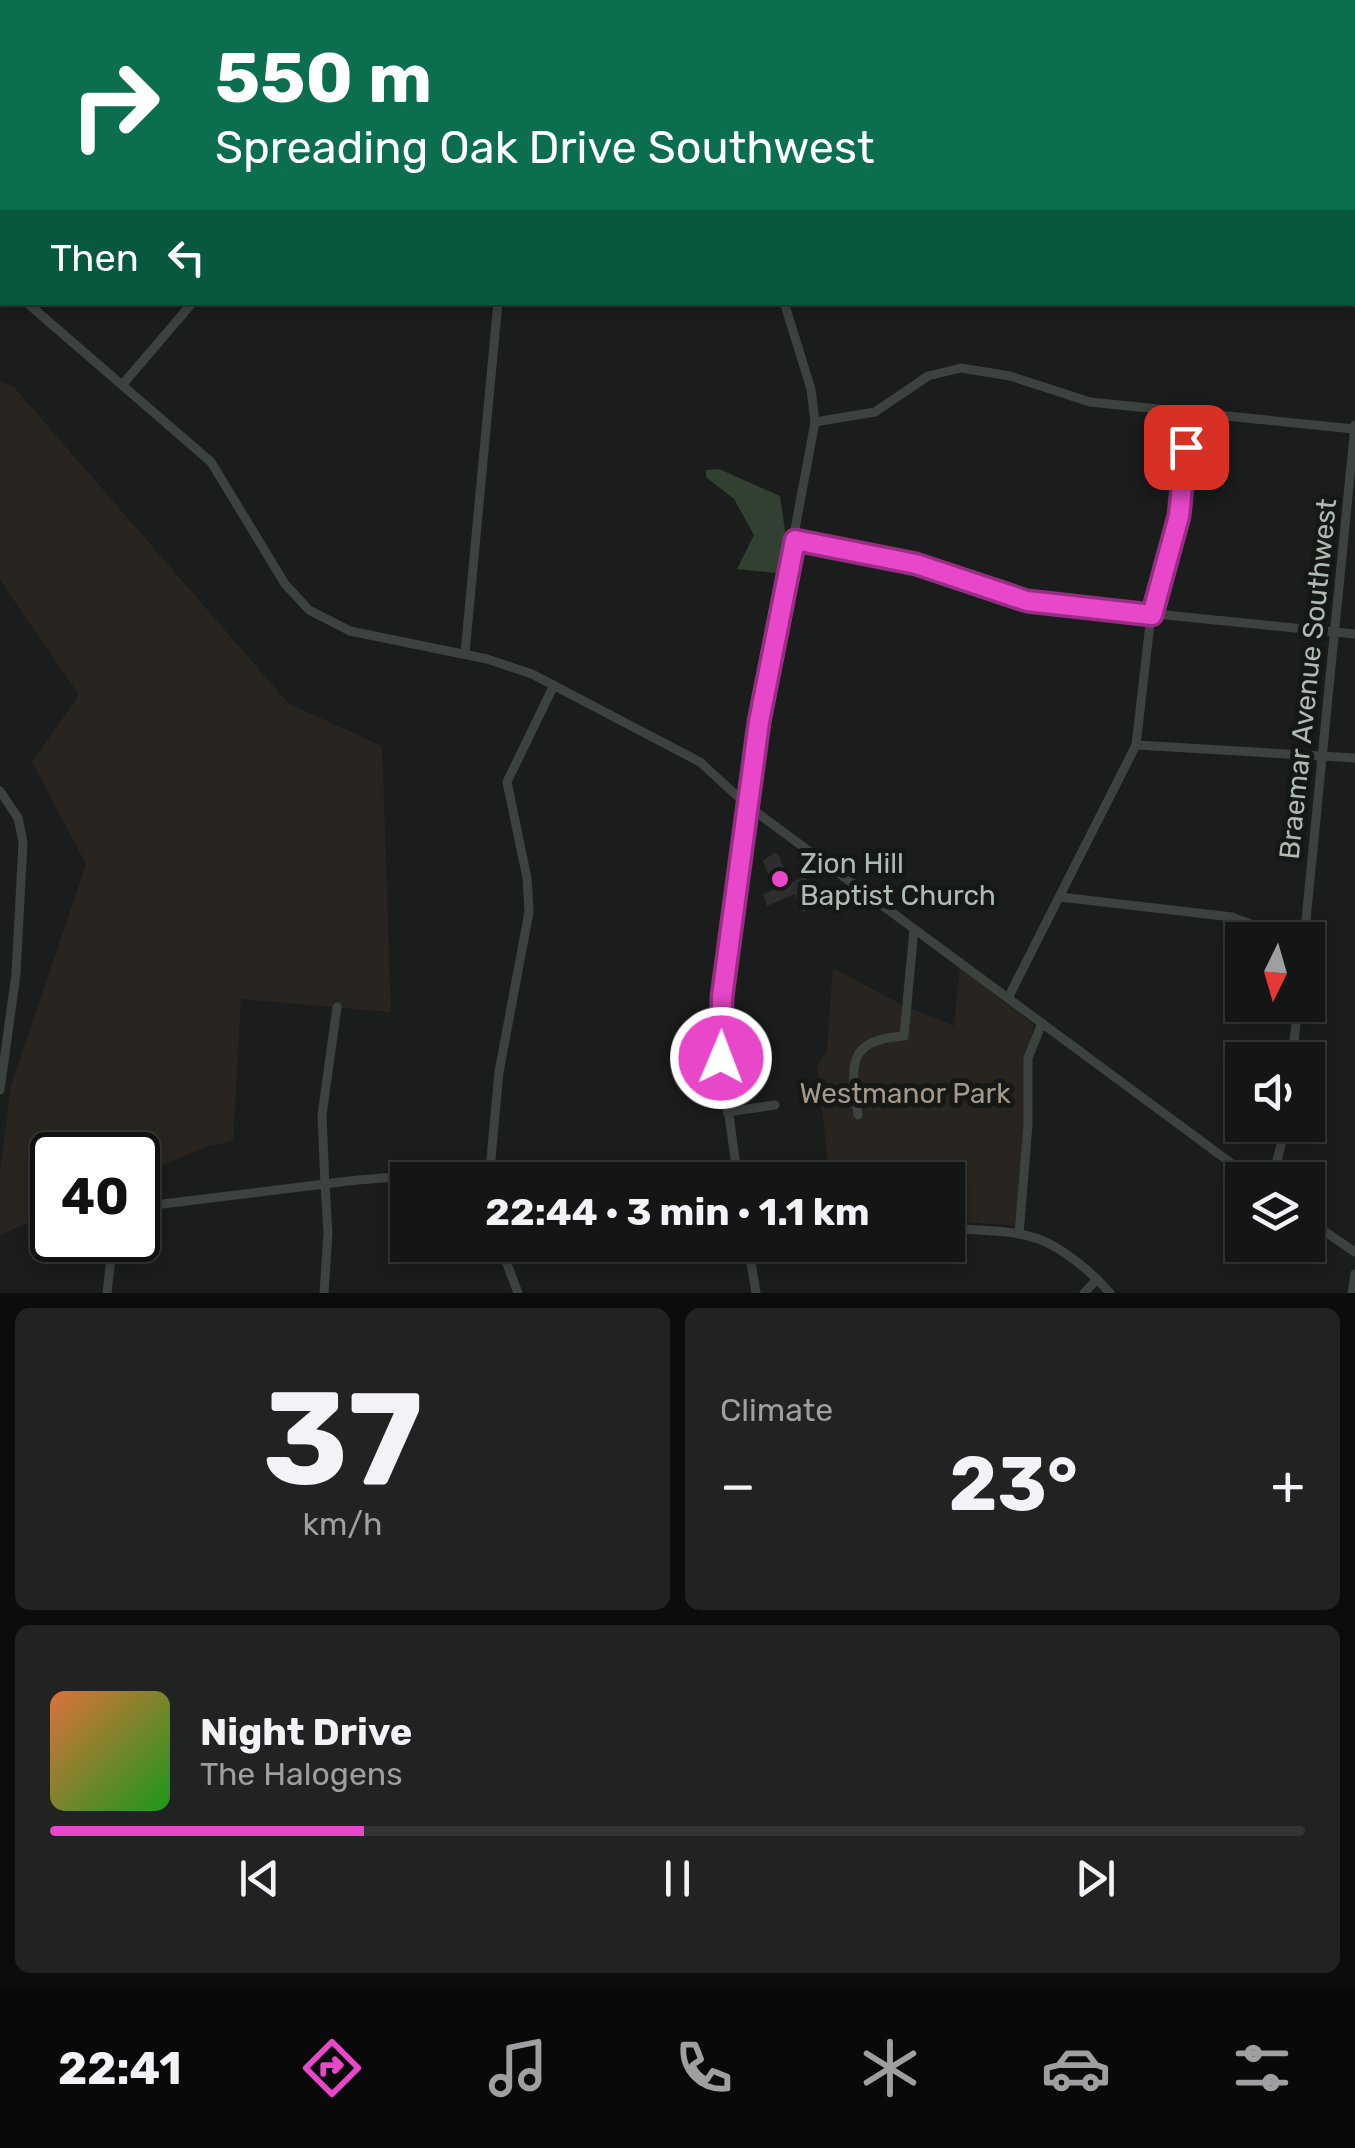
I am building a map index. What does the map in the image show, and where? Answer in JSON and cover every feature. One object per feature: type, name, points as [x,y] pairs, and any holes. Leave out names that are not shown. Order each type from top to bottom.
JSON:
[{"type":"street","points":[[30,305],[211,462],[285,584],[310,610],[350,631],[510,666],[700,762],[748,806],[1230,1162]]},
{"type":"street","points":[[123,384],[190,305]]},
{"type":"street","points":[[465,654],[498,305]]},
{"type":"street","points":[[735,1162],[721,1058],[722,997],[759,722],[815,422],[810,389],[785,305]]},
{"type":"street","points":[[815,422],[875,412],[928,376],[962,368],[1010,376],[1090,402],[1355,426]]},
{"type":"street","points":[[1008,998],[1136,745],[1152,615],[1179,516],[1189,413]]},
{"type":"street","name":"Braemar Avenue Southwest","points":[[1306,922],[1355,426]]},
{"type":"street","points":[[795,540],[916,564],[1027,601],[1355,634]]},
{"type":"street","points":[[491,1162],[499,1072],[529,912],[527,878],[507,782],[517,754],[554,685]]},
{"type":"street","points":[[1136,745],[1355,758]]},
{"type":"street","points":[[0,792],[18,818],[23,842],[12,1011],[0,1090]]},
{"type":"street","points":[[1060,896],[1232,917],[1245,922]]},
{"type":"street","points":[[858,1114],[851,1070],[858,1053],[881,1038],[904,1036],[914,928]]},
{"type":"street","points":[[324,1293],[328,1233],[322,1114],[337,1007]]},
{"type":"street","points":[[0,1010],[12,1011]]},
{"type":"street","points":[[1019,1234],[1028,1125],[1028,1058],[1042,1024]]},
{"type":"street","points":[[727,1112],[775,1105]]},
{"type":"street","points":[[160,1204],[390,1177]]},
{"type":"street","points":[[965,1229],[1019,1234],[1056,1244],[1110,1293]]},
{"type":"street","points":[[1325,1232],[1355,1252]]},
{"type":"street","points":[[107,1293],[111,1262]]},
{"type":"street","points":[[506,1262],[518,1293]]},
{"type":"street","points":[[751,1262],[756,1293]]},
{"type":"street","points":[[1352,1293],[1355,1274]]},
{"type":"street","points":[[1084,1293],[1097,1279]]},
{"type":"green space","points":[[0,382],[13,386],[289,704],[382,746],[391,1012],[241,999],[233,1141],[205,1147],[160,1166],[160,1132],[30,1132],[30,1222],[0,1235],[0,1174],[11,1086],[86,864],[32,762],[79,695],[0,580]]},
{"type":"green space","name":"Westmanor Park","points":[[833,968],[902,1005],[954,1026],[960,968],[1033,1024],[1020,1226],[965,1222],[965,1162],[828,1162],[817,1067],[827,1050]]},
{"type":"shaded area","points":[[719,469],[780,496],[785,531],[777,573],[737,569],[754,535],[734,499],[706,477],[706,470]]},
{"type":"building","name":"Zion Hill Baptist Church","points":[[778,854],[790,883],[805,876],[817,904],[812,908],[803,912],[795,894],[767,906],[763,894],[775,889],[763,861]]},
{"type":"place","name":"Zion Hill Baptist Church","points":[[780,879]]},
{"type":"route","points":[[721,1058],[722,997],[759,722],[795,540],[916,564],[1027,601],[1152,615],[1179,516],[1186,447]]}]
